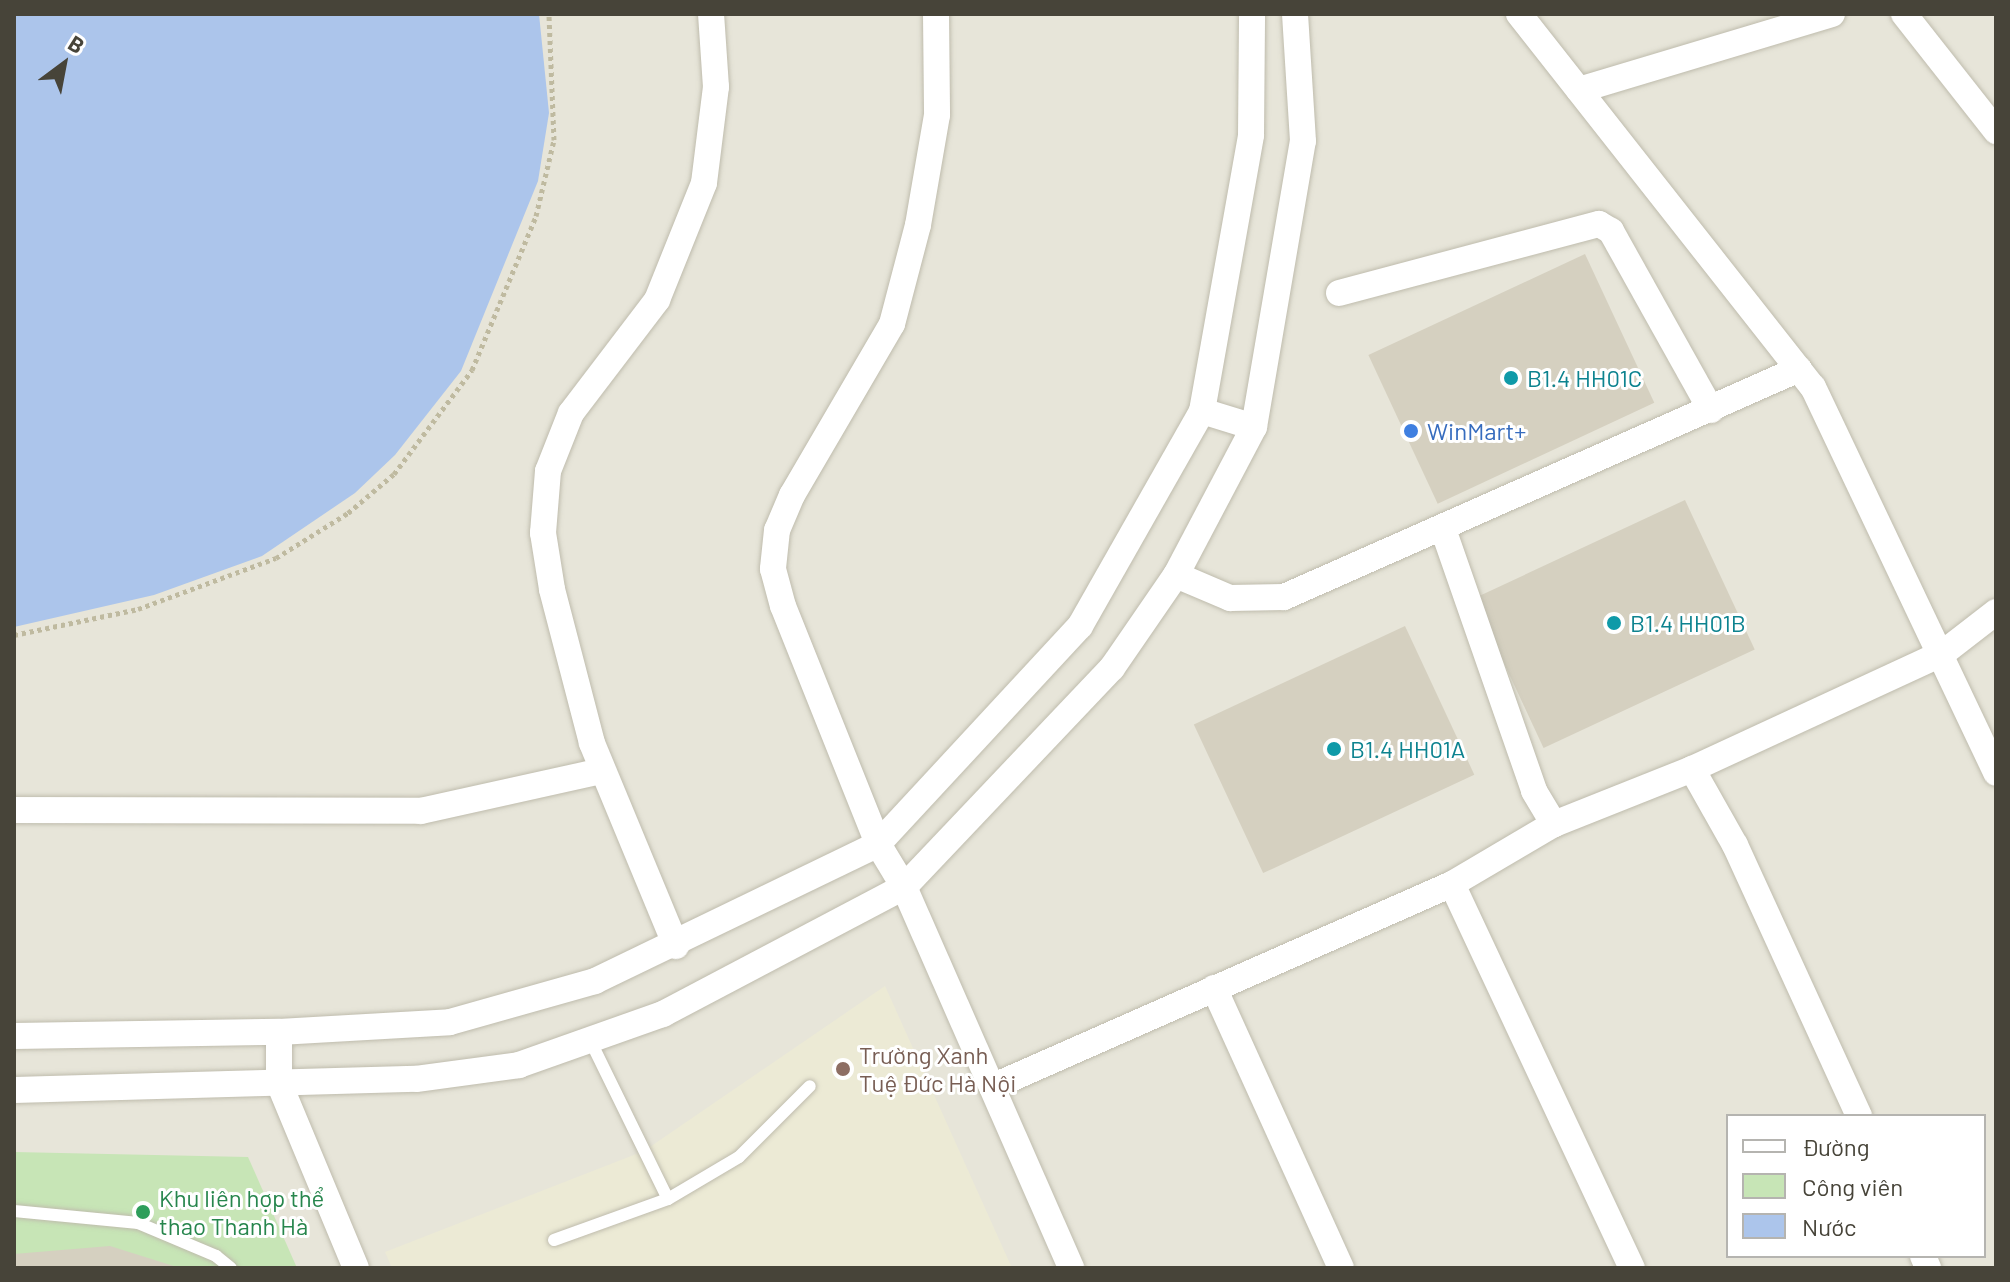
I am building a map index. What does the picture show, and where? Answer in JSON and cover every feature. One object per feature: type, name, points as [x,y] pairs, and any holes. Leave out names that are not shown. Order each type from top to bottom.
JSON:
[{"type":"street","points":[[676,946],[602,771],[552,589],[543,533],[548,471],[571,413],[657,300],[704,183],[716,87],[711,14]]},
{"type":"street","points":[[936,14],[937,115],[918,225],[892,324],[792,495],[777,530],[773,569],[783,606],[878,844],[904,887],[1071,1268]]},
{"type":"street","points":[[14,1036],[279,1032],[450,1022],[595,981],[676,946],[878,844],[1080,626],[1202,411],[1251,135],[1252,14]]},
{"type":"street","points":[[14,1090],[279,1083],[460,1073],[519,1065],[663,1014],[904,887],[1112,668],[1176,575],[1254,427],[1303,141],[1295,14]]},
{"type":"street","points":[[1519,14],[1813,387],[1943,653],[1996,773]]},
{"type":"street","points":[[1579,90],[1832,14]]},
{"type":"street","points":[[1904,14],[1996,131]]},
{"type":"street","points":[[1339,293],[1599,224],[1611,231],[1711,410]]},
{"type":"street","points":[[1176,575],[1230,598],[1284,597],[1799,369]]},
{"type":"street","points":[[1202,411],[1254,427]]},
{"type":"street","points":[[1443,529],[1534,791],[1554,824]]},
{"type":"street","points":[[992,1087],[1452,884],[1554,824],[1692,769],[1943,653],[1996,612]]},
{"type":"street","points":[[1692,769],[1735,845],[1858,1114]]},
{"type":"street","points":[[14,810],[421,811],[602,771]]},
{"type":"street","points":[[1452,884],[1632,1268]]},
{"type":"street","points":[[1214,988],[1341,1268]]},
{"type":"street","points":[[279,1032],[279,1083],[356,1268]]},
{"type":"lane","points":[[590,1040],[668,1199]]},
{"type":"lane","points":[[554,1240],[668,1199],[739,1157],[810,1086]]},
{"type":"lane","points":[[14,1211],[138,1223],[216,1256],[231,1268]]},
{"type":"path","points":[[14,635],[138,609],[276,558],[348,513],[394,474],[472,370],[536,216],[554,140],[549,14]]},
{"type":"shaded area","points":[[14,14],[1996,14],[1996,1268],[14,1268]]},
{"type":"shaded area","name":"Trường Xanh Tuệ Đức Hà Nội","points":[[885,986],[1012,1268],[392,1268],[385,1252],[644,1151]]},
{"type":"green space","name":"Khu liên hợp thể thao Thanh Hà","points":[[14,1152],[248,1157],[297,1268],[14,1268]]},
{"type":"water","points":[[14,14],[539,14],[549,113],[538,181],[461,371],[395,455],[355,493],[262,556],[154,595],[14,627]]},
{"type":"building","name":"B1.4 HH01C","points":[[1585,254],[1654,403],[1438,504],[1368,355]]},
{"type":"building","name":"B1.4 HH01B","points":[[1685,500],[1755,650],[1544,748],[1474,598]]},
{"type":"building","name":"B1.4 HH01A","points":[[1405,626],[1474,775],[1263,873],[1194,724]]},
{"type":"building","points":[[110,1246],[180,1268],[14,1268],[14,1254]]},
{"type":"place","name":"B1.4 HH01C","points":[[1511,378]]},
{"type":"place","name":"WinMart+","points":[[1411,431]]},
{"type":"place","name":"B1.4 HH01B","points":[[1614,623]]},
{"type":"place","name":"B1.4 HH01A","points":[[1334,749]]},
{"type":"place","name":"Trường Xanh Tuệ Đức Hà Nội","points":[[843,1069]]},
{"type":"place","name":"Khu liên hợp thể thao Thanh Hà","points":[[143,1212]]}]
